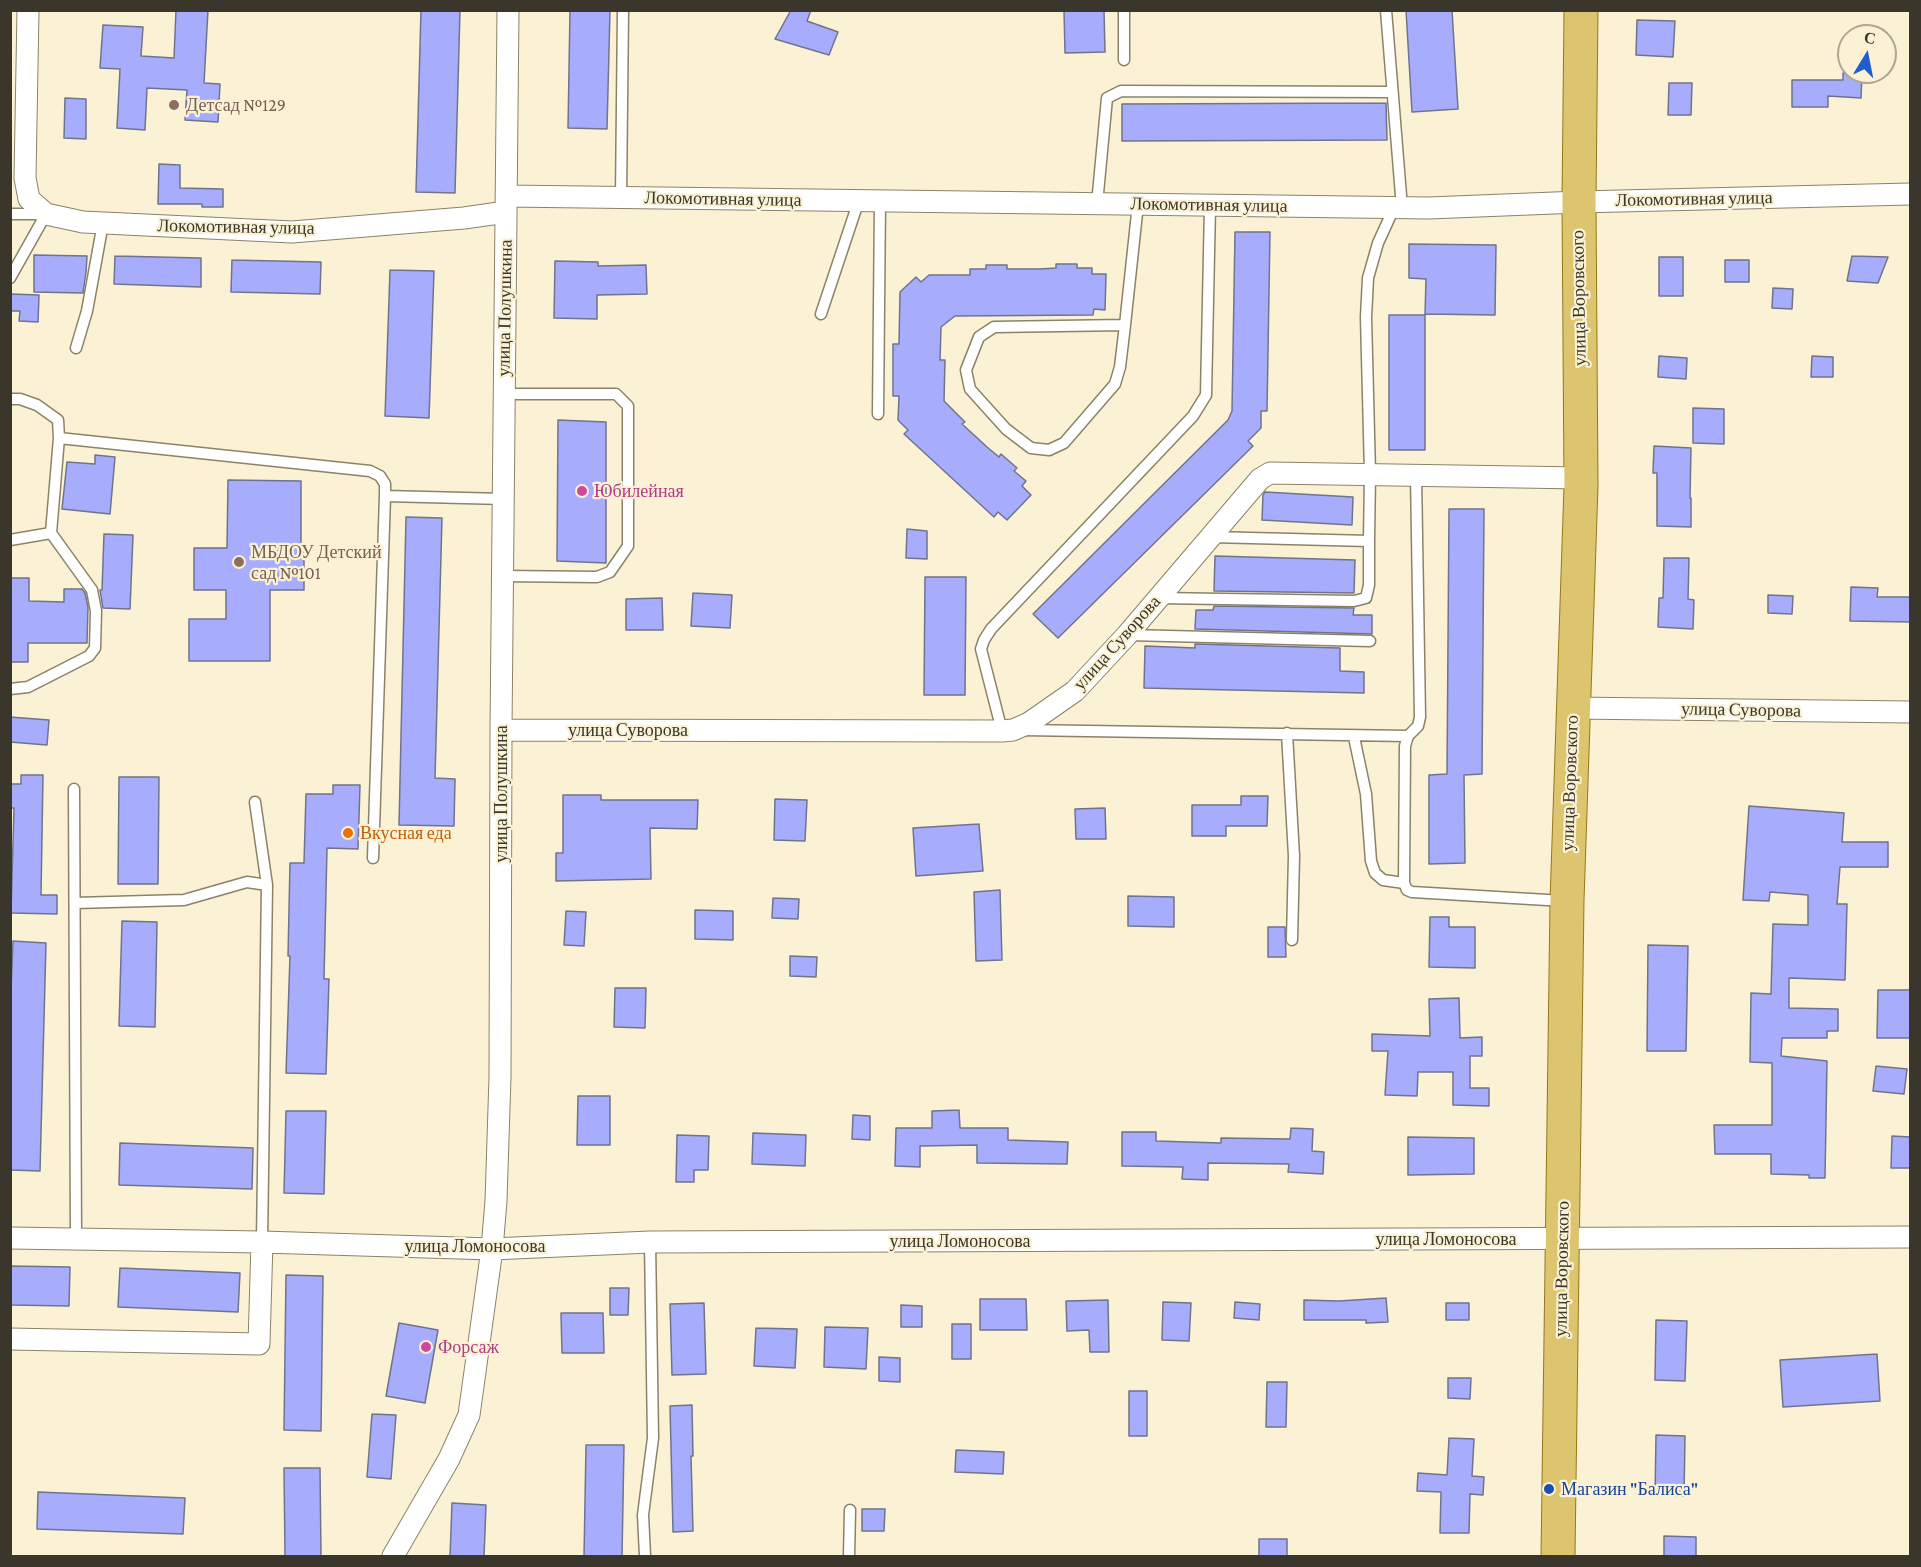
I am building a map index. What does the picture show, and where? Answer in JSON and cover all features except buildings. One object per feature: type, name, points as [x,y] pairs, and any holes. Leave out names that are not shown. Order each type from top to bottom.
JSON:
[{"type":"main road","name":"улица Воровского","points":[[1558,1557],[1567,901],[1581,478],[1579,202],[1581,10]]},
{"type":"street","points":[[28,10],[19,42],[25,178],[29,199],[46,214]]},
{"type":"street","name":"улица Полушкина","points":[[393,1557],[449,1459],[469,1415],[492,1249],[496,1201],[500,1077],[508,10]]},
{"type":"street","name":"Локомотивная улица","points":[[46,214],[83,222],[292,232],[464,218],[507,204],[621,197],[1398,208],[1911,194]]},
{"type":"street","name":"улица Суворова","points":[[501,730],[1007,731],[1029,723],[1075,691],[1128,635],[1260,480],[1270,473],[1581,478]]},
{"type":"street","name":"улица Суворова","points":[[1572,708],[1911,712]]},
{"type":"street","name":"улица Ломоносова","points":[[10,1238],[492,1249],[650,1242],[1911,1237]]},
{"type":"street","points":[[10,1339],[259,1344],[262,1242]]},
{"type":"lane","points":[[621,197],[623,10]]},
{"type":"lane","points":[[1124,10],[1124,60]]},
{"type":"lane","points":[[1158,598],[1354,601],[1366,598],[1369,585],[1370,473],[1365,317],[1368,278],[1378,243],[1398,208],[1386,10]]},
{"type":"lane","points":[[1097,204],[1107,98],[1120,91],[1392,92]]},
{"type":"lane","points":[[821,314],[859,200]]},
{"type":"lane","points":[[878,414],[880,201]]},
{"type":"lane","points":[[1125,325],[994,327],[979,337],[966,370],[970,388],[1006,429],[1031,448],[1049,450],[1064,443],[1115,384],[1120,367],[1125,325],[1138,204]]},
{"type":"lane","points":[[1210,206],[1206,396],[1193,416],[991,629],[984,640],[981,649],[1007,731],[1408,736]]},
{"type":"lane","points":[[10,214],[46,214],[10,278]]},
{"type":"lane","points":[[76,348],[87,311],[103,223]]},
{"type":"lane","points":[[503,576],[597,577],[610,572],[628,546],[628,406],[616,394],[504,394]]},
{"type":"lane","points":[[10,399],[20,399],[37,405],[58,420],[59,438],[51,533],[92,590],[96,611],[95,648],[89,656],[28,687],[10,689]]},
{"type":"lane","points":[[59,438],[370,471],[380,476],[385,484],[385,496],[373,858]]},
{"type":"lane","points":[[1416,475],[1420,717],[1418,726],[1408,736],[1405,747],[1404,884],[1407,890],[1412,892],[1567,901]]},
{"type":"lane","points":[[385,496],[504,499]]},
{"type":"lane","points":[[10,540],[51,533]]},
{"type":"lane","points":[[1211,537],[1369,541]]},
{"type":"lane","points":[[1128,635],[1370,641]]},
{"type":"lane","points":[[1287,733],[1294,856],[1292,940]]},
{"type":"lane","points":[[1354,737],[1367,802],[1371,861],[1375,873],[1383,880],[1404,884]]},
{"type":"lane","points":[[74,789],[76,1239]]},
{"type":"lane","points":[[255,802],[267,885],[262,1242]]},
{"type":"lane","points":[[75,903],[184,900],[247,882],[267,885]]},
{"type":"lane","points":[[645,1557],[643,1515],[653,1438],[650,1242]]},
{"type":"lane","points":[[849,1557],[850,1510]]},
{"type":"place","name":"Детсад №129","points":[[174,105]]},
{"type":"place","name":"Юбилейная","points":[[582,491]]},
{"type":"place","name":"МБДОУ Детский сад №101","points":[[239,562]]},
{"type":"place","name":"Вкусная еда","points":[[348,833]]},
{"type":"place","name":"Форсаж","points":[[426,1347]]},
{"type":"place","name":"Магазин \"Балиса\"","points":[[1549,1489]]}]
